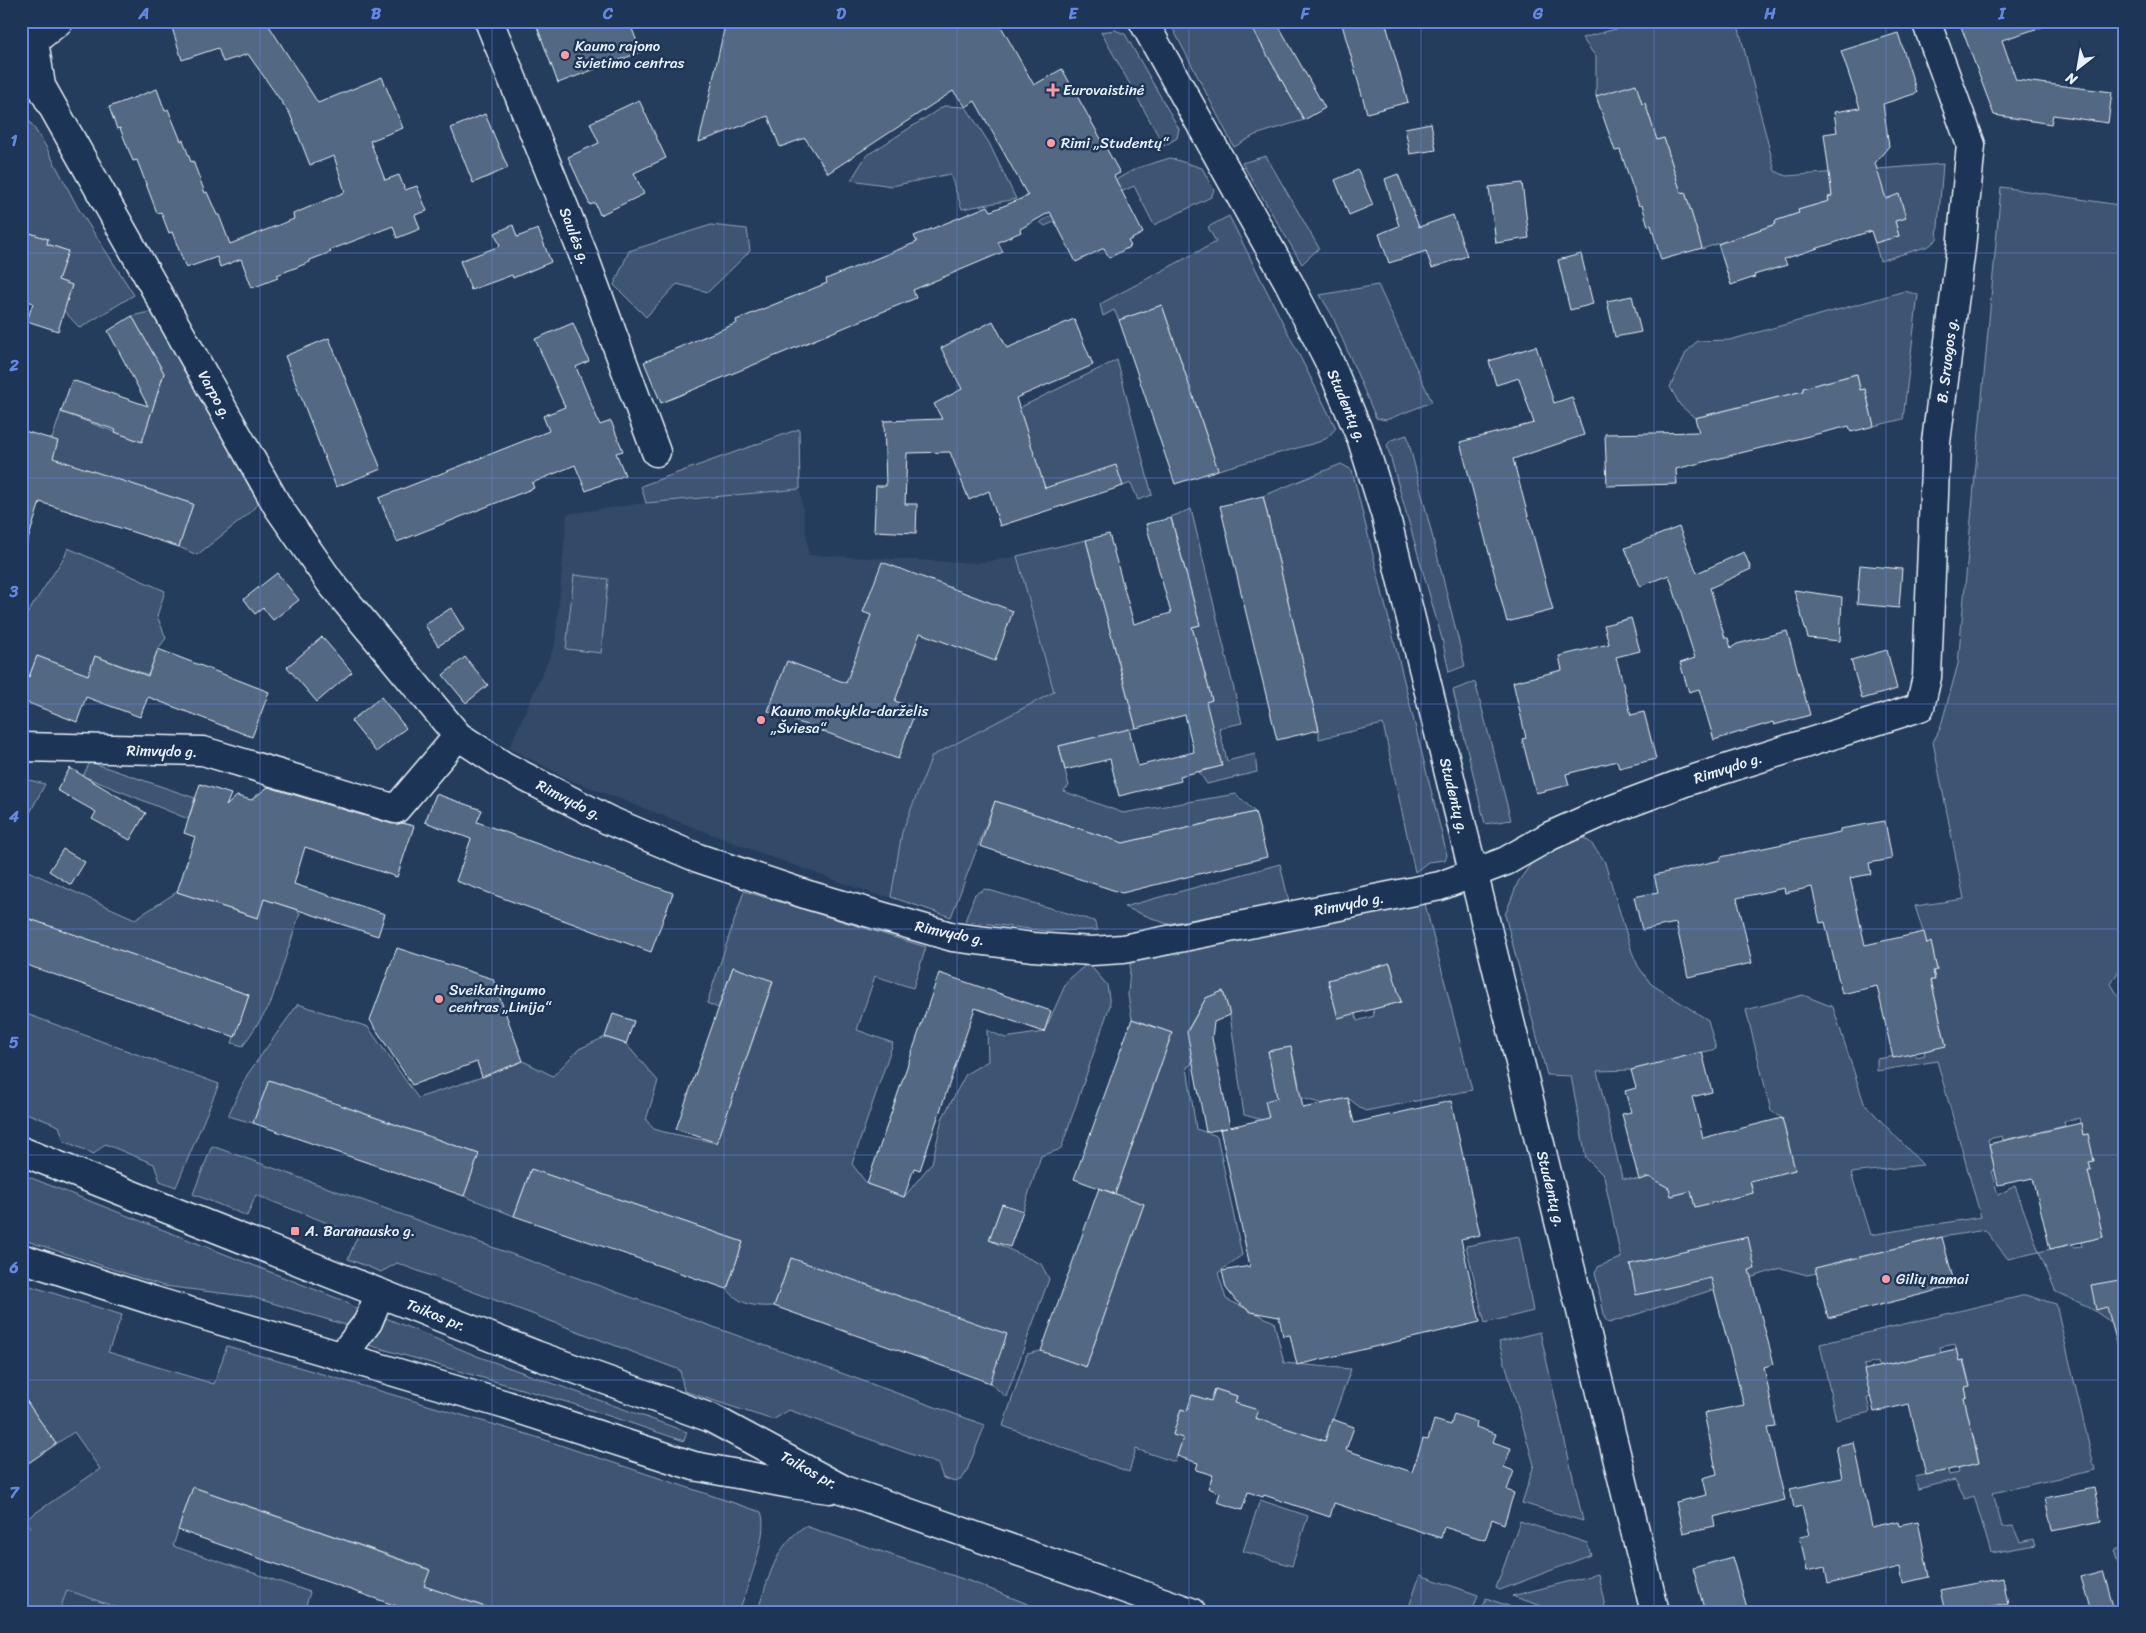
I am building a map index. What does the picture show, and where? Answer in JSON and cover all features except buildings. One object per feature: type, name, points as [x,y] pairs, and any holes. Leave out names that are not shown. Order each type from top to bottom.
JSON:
[{"type":"street","points":[[29,40],[59,21]]},
{"type":"street","name":"Saulės g.","points":[[489,21],[582,254],[656,452]]},
{"type":"street","name":"Studentų g.","points":[[1143,21],[1289,283],[1328,359],[1362,440],[1385,513],[1655,1612]]},
{"type":"street","name":"B. Sruogos g.","points":[[1920,707],[1927,677],[1936,442],[1961,248],[1971,145],[1926,21]]},
{"type":"street","name":"Varpo g.","points":[[29,40],[41,86],[278,507],[330,582],[458,736]]},
{"type":"street","name":"Rimvydo g.","points":[[21,747],[203,751],[396,809],[458,736],[504,766],[608,820],[698,858],[808,896],[953,937],[1033,947],[1091,951],[1123,949],[1440,886],[1506,861],[1550,836],[1598,815],[1688,781],[1920,707]]},
{"type":"street","name":"Taikos pr.","points":[[21,1150],[536,1355],[711,1418],[844,1490],[1191,1612]]},
{"type":"street","name":"Taikos pr.","points":[[21,1258],[151,1300],[506,1405],[694,1466],[791,1484],[844,1490]]},
{"type":"street","points":[[342,1356],[368,1322],[380,1293]]},
{"type":"shaded area","points":[[1173,21],[1248,21],[1304,120],[1255,135],[1234,147],[1170,23]]},
{"type":"shaded area","points":[[1646,21],[1737,21],[1775,171],[1786,176],[1943,164],[1937,239],[1929,246],[1880,261],[1875,243],[1899,236],[1895,221],[1906,218],[1899,195],[1886,199],[1844,192],[1828,197],[1829,201],[1798,210],[1799,213],[1775,221],[1776,224],[1702,249],[1685,192],[1681,193],[1664,138],[1657,140],[1645,104],[1596,96],[1596,57],[1582,38]]},
{"type":"shaded area","points":[[1115,30],[1125,34],[1179,129],[1177,138],[1164,146],[1101,32]]},
{"type":"shaded area","points":[[944,106],[966,107],[989,143],[1016,199],[962,209],[950,174],[892,186],[851,180],[866,156]]},
{"type":"shaded area","points":[[25,114],[45,145],[78,208],[134,295],[80,328],[64,311],[72,285],[58,280],[68,251],[47,244],[48,239],[21,230],[21,120]]},
{"type":"shaded area","points":[[1266,156],[1319,248],[1302,264],[1242,163]]},
{"type":"shaded area","points":[[1170,158],[1202,168],[1214,190],[1211,197],[1154,225],[1134,186],[1045,226],[1040,222],[1137,168]]},
{"type":"shaded area","points":[[2001,187],[2125,206],[2125,960],[2111,984],[2125,1007],[2125,1320],[2112,1323],[2089,1307],[2056,1292],[2039,1252],[2008,1259],[1985,1230],[1942,1237],[1816,1268],[1817,1273],[1807,1275],[1781,1268],[1609,1323],[1605,1319],[1595,1272],[1599,1266],[1621,1258],[1604,1176],[1586,1158],[1571,1076],[1547,1075],[1505,915],[1518,882],[1533,861],[1582,837],[1591,843],[1604,860],[1638,966],[1651,984],[1708,1020],[1716,1049],[1631,1070],[1597,1071],[1622,1178],[1639,1180],[1649,1177],[1669,1188],[1672,1196],[1691,1191],[1695,1207],[1753,1193],[1750,1181],[1795,1170],[1782,1118],[1771,1111],[1746,1010],[1803,995],[1833,1007],[1864,1103],[1923,1165],[1851,1173],[1870,1235],[1981,1217],[1937,1061],[1877,1071],[1877,1059],[1915,1053],[1917,1057],[1925,1055],[1924,1051],[1946,1045],[1931,980],[1935,979],[1933,971],[1937,969],[1931,943],[1927,944],[1915,906],[1964,899],[1933,742],[1940,729],[1958,664]],"holes":[[[2079,1118],[2083,1135],[2088,1134],[2093,1161],[2089,1162],[2091,1170],[2088,1171],[2103,1237],[2081,1242],[2082,1247],[2074,1248],[2072,1244],[2039,1252],[2015,1186],[1998,1195],[1991,1171],[1995,1170],[1988,1139],[2002,1136],[2003,1140],[2026,1135],[2028,1141],[2043,1131],[2065,1126],[2064,1121]]]},
{"type":"shaded area","points":[[1229,216],[1336,428],[1327,438],[1319,442],[1218,470],[1162,305],[1119,320],[1114,310],[1103,316],[1100,304],[1216,242],[1208,227]]},
{"type":"shaded area","points":[[711,225],[747,229],[750,251],[708,292],[677,284],[646,317],[614,285],[629,251]]},
{"type":"shaded area","points":[[1378,285],[1432,402],[1386,420],[1376,418],[1332,315],[1320,295]]},
{"type":"shaded area","points":[[1905,291],[1918,295],[1903,419],[1874,426],[1865,389],[1861,390],[1856,374],[1803,388],[1803,391],[1695,418],[1680,405],[1670,387],[1686,353],[1697,341],[1730,340]]},
{"type":"shaded area","points":[[158,310],[261,499],[250,513],[197,555],[179,547],[193,504],[52,459],[52,439],[61,412],[142,442],[164,373],[132,316]]},
{"type":"shaded area","points":[[1117,360],[1152,495],[1138,500],[1131,483],[1123,486],[1045,488],[1019,408]]},
{"type":"shaded area","points":[[799,429],[800,489],[646,503],[641,486]]},
{"type":"shaded area","points":[[1407,435],[1465,666],[1449,672],[1442,639],[1387,445],[1391,440]]},
{"type":"shaded area","points":[[1341,464],[1352,470],[1447,855],[1445,860],[1428,862],[1415,872],[1383,724],[1319,739],[1319,730],[1263,496]]},
{"type":"shaded area","name":"Kauno mokykla-darželis „Šviesa“","points":[[800,489],[809,555],[978,563],[1017,556],[1054,692],[932,756],[902,832],[891,897],[874,894],[763,854],[573,781],[509,748],[555,645],[567,514],[637,504]]},
{"type":"shaded area","points":[[1191,509],[1242,723],[1219,728],[1227,761],[1255,754],[1257,772],[1207,784],[1199,772],[1221,766],[1190,706],[1212,700],[1192,627],[1200,625],[1171,517]]},
{"type":"shaded area","points":[[1086,540],[1136,728],[1059,746],[1069,786],[1063,791],[1123,813],[1236,794],[1255,812],[1123,843],[995,801],[951,917],[891,897],[902,832],[932,756],[1054,692],[1017,556]]},
{"type":"shaded area","points":[[68,548],[165,591],[157,616],[166,638],[158,649],[148,675],[95,656],[88,675],[37,656],[29,677],[21,674],[21,623],[65,556]]},
{"type":"shaded area","points":[[574,575],[608,579],[601,653],[566,649]]},
{"type":"shaded area","points":[[1475,682],[1511,820],[1485,824],[1453,690]]},
{"type":"shaded area","points":[[90,762],[195,798],[188,819],[83,776]]},
{"type":"shaded area","points":[[21,778],[45,784],[21,830]]},
{"type":"shaded area","points":[[1280,864],[1289,902],[1167,924],[1124,907]]},
{"type":"shaded area","points":[[21,868],[135,919],[177,892],[257,918],[264,899],[297,910],[300,913],[270,1005],[243,1046],[232,1043],[249,995],[21,916]]},
{"type":"shaded area","points":[[985,889],[1094,921],[1098,930],[1046,931],[965,921],[975,894]]},
{"type":"shaded area","points":[[744,891],[926,947],[913,988],[875,976],[857,1030],[893,1043],[852,1164],[867,1184],[904,1197],[932,1163],[942,1119],[966,1074],[988,1061],[987,1030],[1005,1038],[1044,1032],[1067,981],[1088,963],[1107,985],[1110,1005],[1061,1149],[1041,1156],[1023,1211],[1002,1204],[989,1240],[1041,1264],[1049,1279],[1006,1397],[990,1383],[791,1258],[774,1306],[748,1304],[737,1299],[727,1289],[743,1242],[531,1169],[514,1216],[464,1196],[479,1154],[269,1080],[253,1123],[228,1116],[247,1075],[298,1004],[368,1027],[418,1098],[523,1061],[553,1076],[579,1049],[605,1037],[626,1044],[658,1081],[646,1120],[654,1129],[717,1143],[773,982],[733,967],[718,1008],[707,1003]]},
{"type":"shaded area","points":[[1424,900],[1472,1090],[1365,1111],[1348,1098],[1324,1104],[1290,1095],[1270,1122],[1244,1115],[1230,1015],[1223,991],[1206,998],[1188,1029],[1192,1064],[1187,1067],[1196,1129],[1217,1136],[1242,1255],[1218,1273],[1226,1299],[1274,1322],[1284,1363],[1351,1369],[1325,1441],[1255,1418],[1257,1410],[1235,1403],[1237,1396],[1215,1389],[1211,1401],[1193,1395],[1187,1411],[1181,1409],[1173,1434],[1183,1438],[1175,1462],[1136,1449],[1129,1472],[1003,1426],[1027,1354],[1041,1351],[1086,1367],[1144,1204],[1115,1194],[1172,1033],[1132,1019],[1128,995],[1131,955]],"holes":[[[1390,964],[1401,1002],[1373,1009],[1374,1016],[1357,1021],[1355,1013],[1338,1018],[1328,980]],[[1291,1047],[1299,1084],[1276,1089],[1268,1051]]]},
{"type":"shaded area","points":[[21,1012],[219,1084],[176,1187],[160,1181],[154,1164],[105,1144],[94,1154],[64,1141],[59,1126],[21,1111]]},
{"type":"shaded area","points":[[212,1146],[985,1425],[966,1473],[962,1479],[955,1482],[943,1478],[938,1464],[789,1410],[773,1420],[684,1391],[680,1370],[397,1263],[381,1272],[348,1259],[358,1235],[256,1195],[247,1216],[193,1194]]},
{"type":"shaded area","points":[[21,1174],[344,1301],[359,1311],[349,1326],[252,1297],[164,1286],[21,1239]]},
{"type":"shaded area","points":[[1519,1236],[1533,1311],[1485,1323],[1466,1246]]},
{"type":"shaded area","points":[[21,1283],[122,1315],[108,1352],[214,1384],[227,1346],[533,1436],[761,1512],[763,1521],[760,1547],[739,1612],[500,1612],[424,1586],[429,1569],[193,1487],[173,1546],[310,1592],[304,1612],[130,1612],[67,1590],[59,1612],[21,1612],[21,1533],[31,1527],[25,1520],[100,1469],[74,1432],[56,1444],[21,1393]]},
{"type":"shaded area","points":[[2026,1295],[2056,1304],[2095,1470],[1993,1493],[2002,1527],[2013,1526],[2020,1542],[2033,1539],[2035,1545],[1991,1553],[1974,1496],[1965,1499],[1955,1480],[1918,1489],[1915,1477],[1948,1470],[1949,1475],[1958,1473],[1957,1468],[1979,1462],[1964,1398],[1967,1396],[1965,1388],[1970,1386],[1964,1360],[1959,1361],[1955,1344],[1940,1347],[1941,1352],[1879,1367],[1878,1362],[1864,1365],[1871,1397],[1867,1398],[1870,1412],[1836,1420],[1820,1344]]},
{"type":"shaded area","points":[[386,1318],[477,1356],[687,1432],[684,1441],[570,1403],[365,1344],[380,1331]]},
{"type":"shaded area","points":[[1540,1332],[1583,1521],[1522,1503],[1534,1465],[1499,1342]]},
{"type":"shaded area","points":[[1260,1500],[1308,1516],[1292,1566],[1243,1551]]},
{"type":"shaded area","points":[[1520,1521],[1587,1543],[1591,1555],[1500,1590],[1496,1588]]},
{"type":"shaded area","points":[[805,1526],[972,1582],[1048,1612],[757,1612],[769,1576],[779,1554],[795,1534]]},
{"type":"shaded area","points":[[2125,1547],[2125,1588],[2114,1550]]},
{"type":"shaded area","points":[[1598,1574],[1606,1612],[1559,1612],[1512,1596]]},
{"type":"shaded area","points":[[1420,1575],[1478,1595],[1472,1612],[1423,1612],[1409,1607]]},
{"type":"shaded area","points":[[67,1590],[130,1612],[59,1612]]},
{"type":"shaded area","points":[[1486,1598],[1525,1612],[1481,1612]]},
{"type":"place","name":"Kauno rajono švietimo centras","points":[[565,55]]},
{"type":"place","name":"Eurovaistinė","points":[[1053,90]]},
{"type":"place","name":"Rimi „Studentų“","points":[[1051,143]]},
{"type":"place","name":"Kauno mokykla-darželis „Šviesa“","points":[[761,720]]},
{"type":"place","name":"Sveikatingumo centras „Linija“","points":[[439,999]]},
{"type":"place","name":"A. Baranausko g.","points":[[295,1231]]},
{"type":"place","name":"Gilių namai","points":[[1886,1279]]}]
